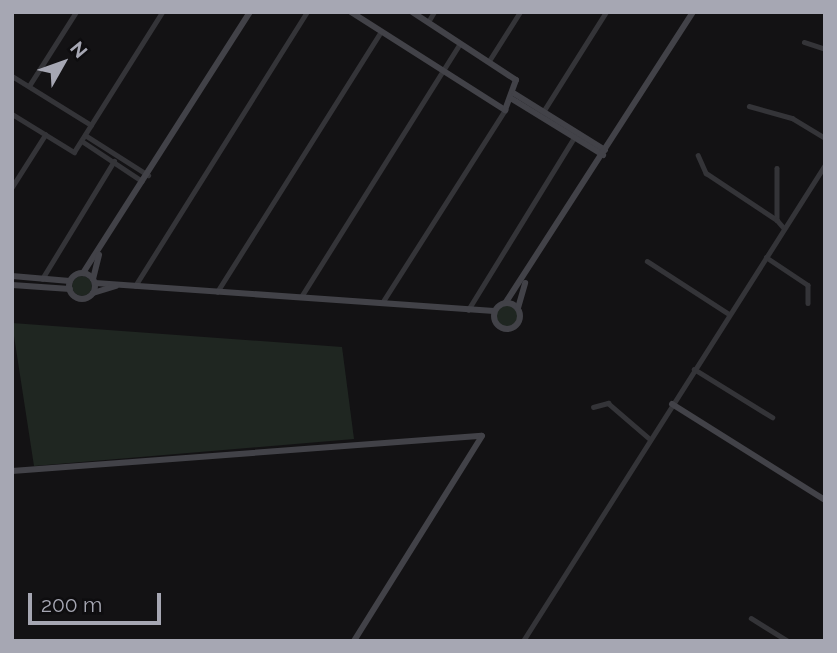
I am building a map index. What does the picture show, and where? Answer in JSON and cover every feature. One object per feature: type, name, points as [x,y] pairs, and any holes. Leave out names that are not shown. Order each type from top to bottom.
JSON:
[{"type":"street","points":[[29,86],[76,12]]},
{"type":"street","points":[[12,114],[74,152],[162,12]]},
{"type":"street","points":[[12,285],[70,285],[83,273],[100,253],[250,12]]},
{"type":"street","points":[[135,286],[307,12]]},
{"type":"street","points":[[351,12],[505,110]]},
{"type":"street","points":[[382,303],[514,96],[516,80],[412,12]]},
{"type":"street","points":[[428,22],[433,12]]},
{"type":"street","points":[[489,61],[520,12]]},
{"type":"street","points":[[542,114],[606,12]]},
{"type":"street","points":[[83,273],[94,281],[118,285],[494,311],[526,280],[693,12]]},
{"type":"street","points":[[217,292],[381,32]]},
{"type":"street","points":[[301,297],[461,43]]},
{"type":"street","points":[[804,43],[825,49]]},
{"type":"street","points":[[12,76],[91,125]]},
{"type":"street","points":[[514,96],[604,152]]},
{"type":"street","points":[[749,106],[792,118],[825,138]]},
{"type":"street","points":[[542,114],[574,138],[604,152]]},
{"type":"street","points":[[12,187],[46,135]]},
{"type":"street","points":[[85,135],[146,179]]},
{"type":"street","points":[[468,310],[574,138]]},
{"type":"street","points":[[82,141],[146,179]]},
{"type":"street","points":[[698,155],[706,173],[777,220],[784,228]]},
{"type":"street","points":[[42,279],[114,161]]},
{"type":"street","points":[[523,641],[825,165]]},
{"type":"street","points":[[777,220],[778,168]]},
{"type":"street","points":[[93,293],[100,253]]},
{"type":"street","points":[[766,257],[808,285],[808,303]]},
{"type":"street","points":[[647,261],[729,314]]},
{"type":"street","points":[[12,276],[70,285],[78,298],[118,285]]},
{"type":"street","points":[[494,311],[496,323],[510,328],[519,320],[518,308],[526,280]]},
{"type":"street","points":[[506,302],[518,308]]},
{"type":"street","points":[[694,369],[772,417]]},
{"type":"street","points":[[593,407],[608,403],[650,439]]},
{"type":"street","points":[[672,404],[825,500]]},
{"type":"street","points":[[12,471],[482,436],[354,641]]},
{"type":"street","points":[[751,618],[788,641]]},
{"type":"shaded area","points":[[82,276],[89,279],[92,286],[89,293],[82,296],[75,293],[72,286],[75,279]]},
{"type":"shaded area","points":[[507,305],[517,312],[518,316],[511,326],[507,327],[497,320],[496,316],[503,306]]},
{"type":"shaded area","points":[[12,323],[342,347],[354,439],[34,466]]}]
